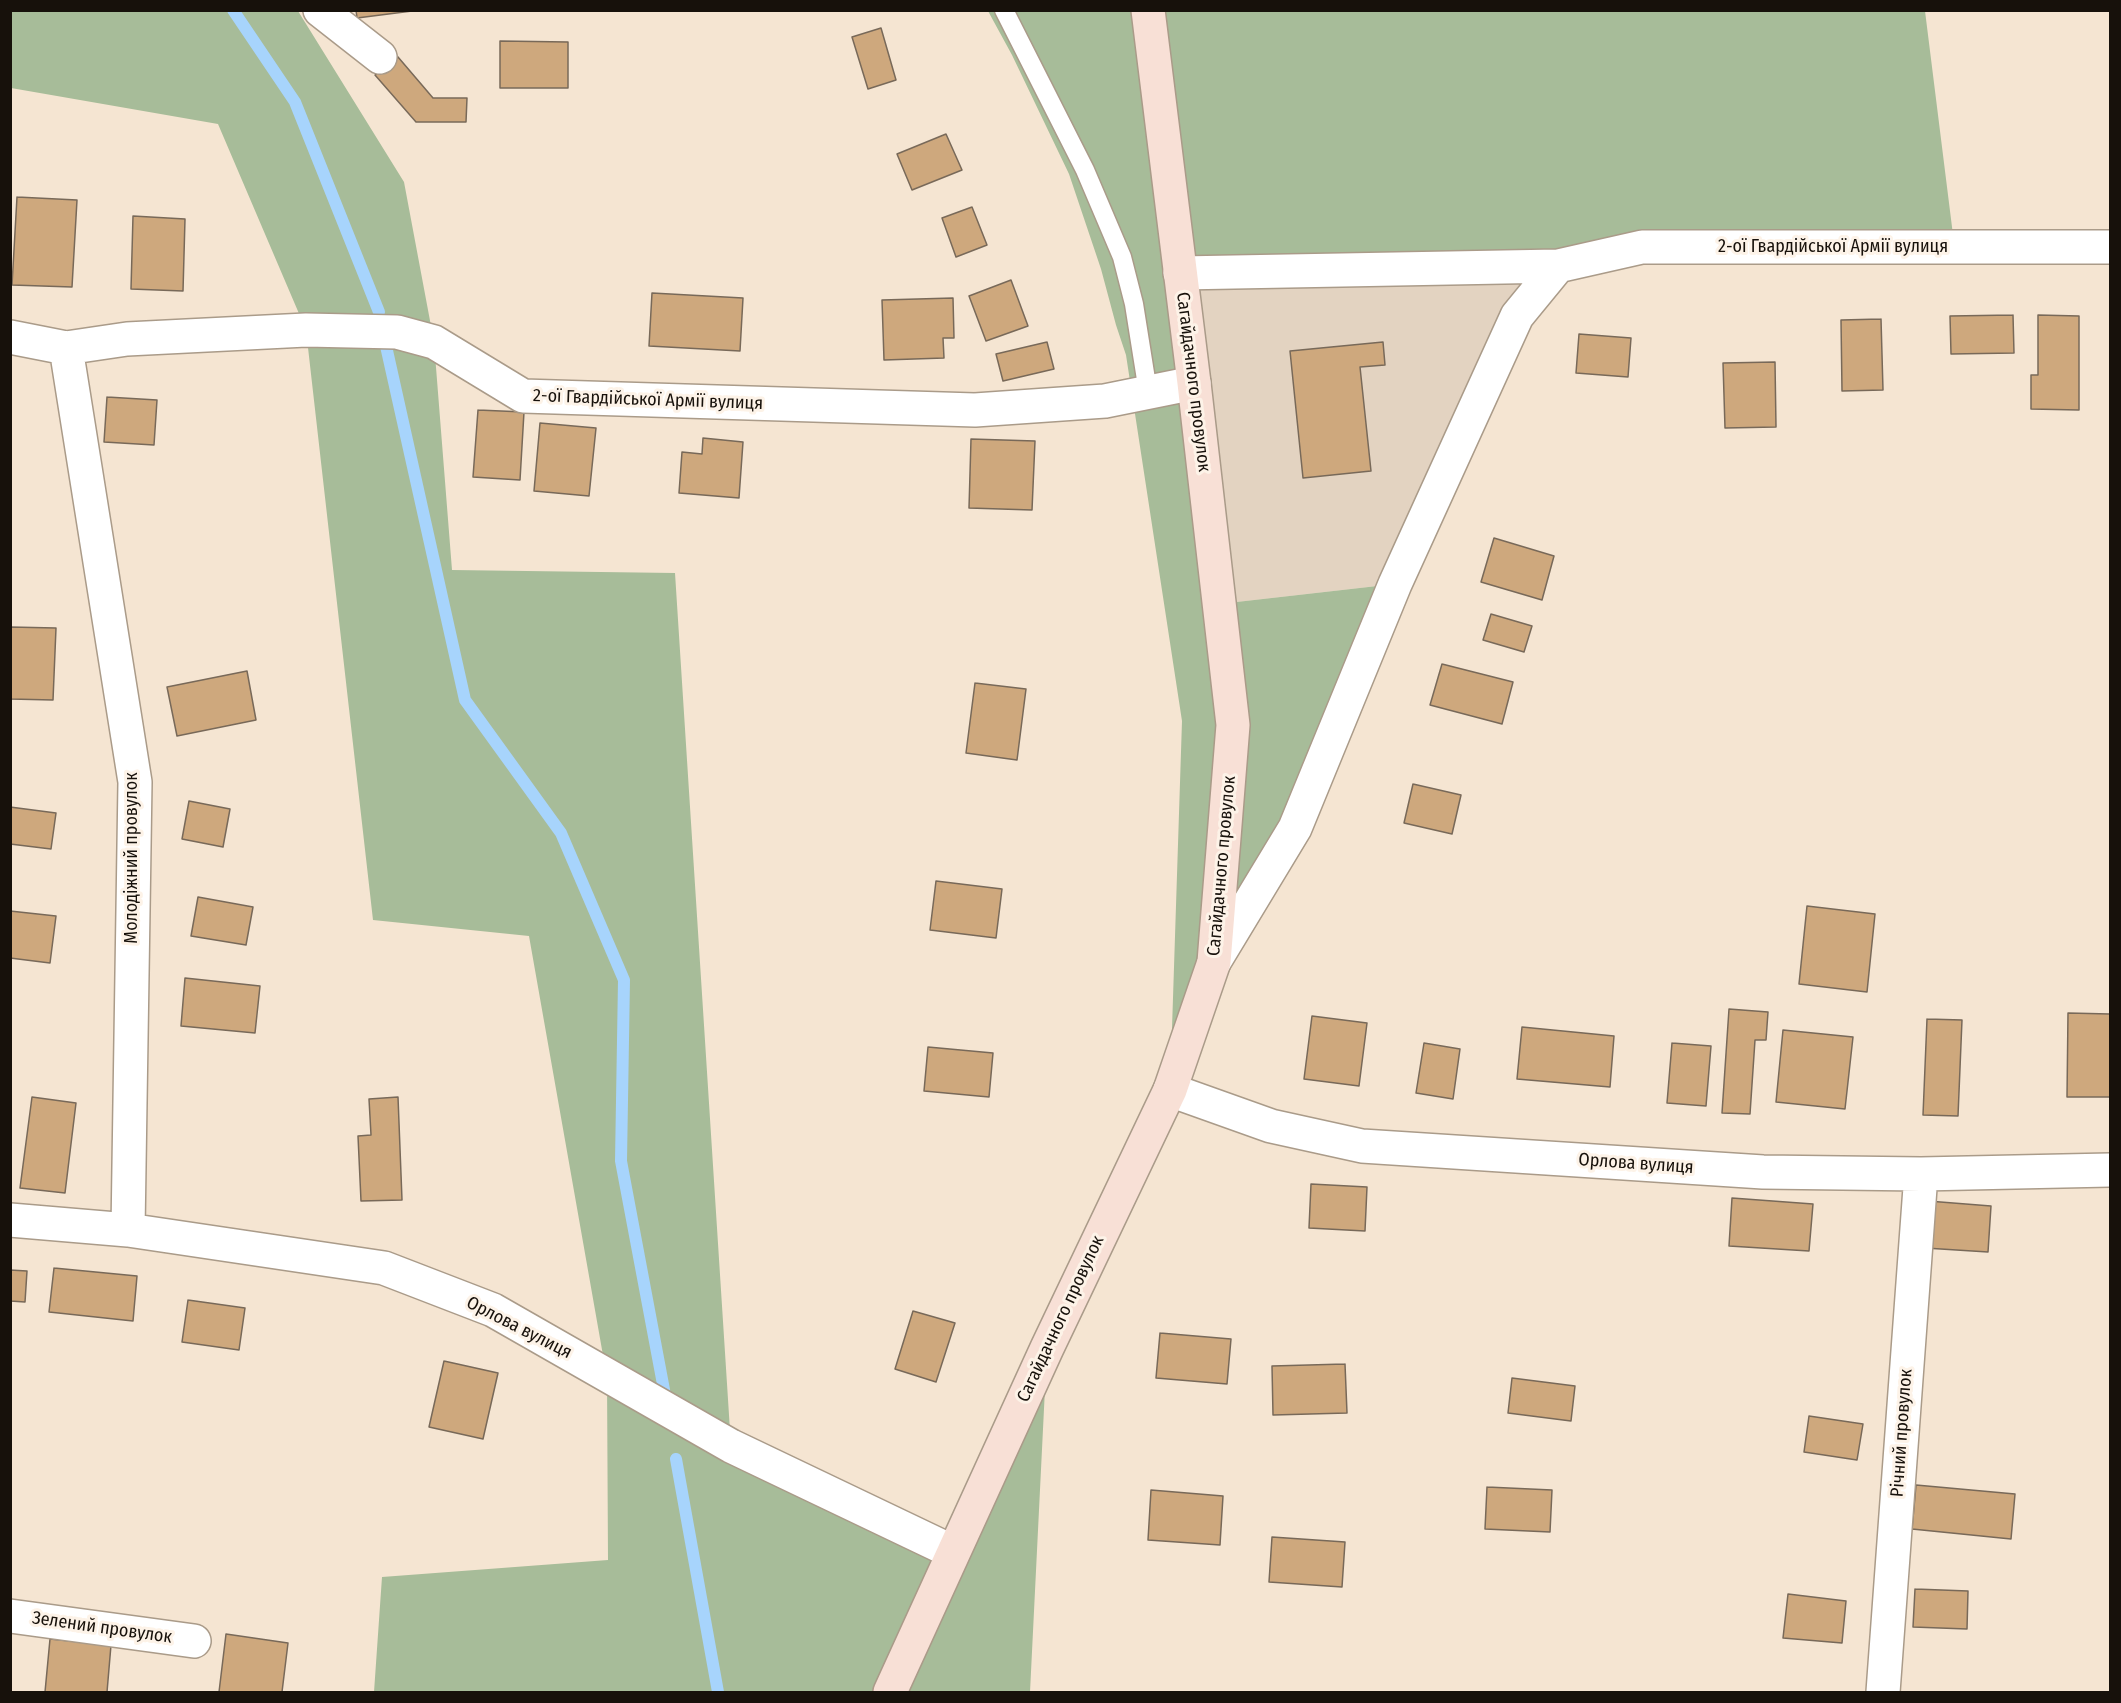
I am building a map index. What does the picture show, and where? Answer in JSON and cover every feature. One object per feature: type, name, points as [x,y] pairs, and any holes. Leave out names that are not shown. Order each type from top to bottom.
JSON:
[{"type":"street","points":[[320,10],[380,57]]},
{"type":"street","name":"Сагайдачного провулок","points":[[890,1692],[953,1552],[1170,1090],[1214,962],[1233,725],[1148,10]]},
{"type":"street","name":"2-ої Гвардійської Армії вулиця","points":[[1180,273],[1558,266],[1642,247],[2110,247]]},
{"type":"street","points":[[1214,962],[1295,828],[1395,584],[1517,316],[1558,266]]},
{"type":"street","name":"2-ої Гвардійської Армії вулиця","points":[[10,337],[66,348],[127,339],[306,330],[397,332],[434,342],[523,396],[975,410],[1105,401],[1194,383]]},
{"type":"street","name":"Молодіжний провулок","points":[[66,348],[135,782],[128,1230]]},
{"type":"street","name":"Орлова вулиця","points":[[1170,1090],[1271,1126],[1362,1146],[1763,1172],[1921,1174],[2110,1170]]},
{"type":"street","name":"Річний провулок","points":[[1883,1692],[1921,1174]]},
{"type":"street","name":"Орлова вулиця","points":[[10,1220],[128,1230],[384,1268],[493,1310],[731,1446],[953,1552]]},
{"type":"street","name":"Зелений провулок","points":[[10,1616],[194,1641]]},
{"type":"lane","points":[[1004,10],[1085,170],[1122,257],[1134,304],[1148,392]]},
{"type":"shaded area","points":[[1558,266],[1395,584],[1219,604],[1180,273]]},
{"type":"green space","points":[[10,11],[298,11],[404,182],[434,342],[452,570],[675,573],[731,1446],[953,1552],[1047,1348],[1030,1692],[374,1692],[382,1577],[608,1560],[607,1378],[529,936],[373,920],[306,330],[218,124],[11,88]]},
{"type":"green space","points":[[988,11],[1925,11],[1955,251],[1180,273],[1219,604],[1395,584],[1170,1090],[1182,721],[1126,355],[1101,269],[1069,174],[1012,55]]},
{"type":"building","points":[[356,10],[420,10],[357,18]]},
{"type":"building","points":[[881,28],[896,80],[868,89],[852,37]]},
{"type":"building","points":[[500,41],[568,42],[568,88],[500,88]]},
{"type":"building","points":[[398,57],[433,98],[467,98],[466,122],[416,122],[375,75]]},
{"type":"building","points":[[946,134],[962,170],[912,190],[897,154]]},
{"type":"building","points":[[17,197],[77,200],[72,287],[12,285]]},
{"type":"building","points":[[972,207],[987,245],[956,257],[942,218]]},
{"type":"building","points":[[133,216],[185,219],[183,291],[131,289]]},
{"type":"building","points":[[1011,280],[1028,326],[986,341],[969,296]]},
{"type":"building","points":[[652,293],[743,298],[740,351],[649,346]]},
{"type":"building","points":[[953,298],[954,338],[943,338],[944,358],[884,360],[882,300]]},
{"type":"building","points":[[2013,315],[2014,353],[1951,354],[1950,316]]},
{"type":"building","points":[[2038,315],[2079,316],[2079,410],[2031,409],[2031,375],[2038,375]]},
{"type":"building","points":[[1881,319],[1883,390],[1842,391],[1841,320]]},
{"type":"building","points":[[1579,334],[1631,338],[1628,377],[1576,373]]},
{"type":"building","points":[[1047,342],[1054,369],[1003,381],[996,354]]},
{"type":"building","points":[[1383,342],[1385,365],[1360,367],[1371,471],[1303,478],[1290,351]]},
{"type":"building","points":[[1775,362],[1776,427],[1725,428],[1723,363]]},
{"type":"building","points":[[107,397],[157,400],[154,445],[104,442]]},
{"type":"building","points":[[478,410],[524,412],[520,480],[473,477]]},
{"type":"building","points":[[540,423],[596,428],[589,496],[534,491]]},
{"type":"building","points":[[703,438],[743,442],[739,498],[679,493],[682,452],[702,454]]},
{"type":"building","points":[[971,439],[1035,441],[1032,510],[969,508]]},
{"type":"building","points":[[1494,538],[1554,556],[1542,600],[1481,582]]},
{"type":"building","points":[[1491,614],[1532,626],[1524,652],[1483,640]]},
{"type":"building","points":[[10,627],[56,628],[53,700],[10,699]]},
{"type":"building","points":[[1442,664],[1513,682],[1502,724],[1430,705]]},
{"type":"building","points":[[247,671],[256,720],[177,736],[167,687]]},
{"type":"building","points":[[975,683],[1026,689],[1017,760],[966,753]]},
{"type":"building","points":[[1413,784],[1461,795],[1452,834],[1404,823]]},
{"type":"building","points":[[189,801],[230,809],[223,847],[182,839]]},
{"type":"building","points":[[10,807],[56,813],[51,849],[10,844]]},
{"type":"building","points":[[936,881],[1002,889],[996,938],[930,930]]},
{"type":"building","points":[[198,897],[253,907],[246,945],[191,936]]},
{"type":"building","points":[[1807,906],[1875,914],[1867,992],[1799,984]]},
{"type":"building","points":[[10,911],[56,916],[50,963],[10,958]]},
{"type":"building","points":[[185,978],[260,986],[255,1033],[181,1026]]},
{"type":"building","points":[[1729,1009],[1768,1012],[1766,1040],[1755,1040],[1750,1114],[1722,1113]]},
{"type":"building","points":[[2068,1013],[2110,1014],[2110,1097],[2067,1097]]},
{"type":"building","points":[[1312,1016],[1367,1023],[1359,1086],[1304,1079]]},
{"type":"building","points":[[1927,1019],[1962,1020],[1958,1116],[1923,1115]]},
{"type":"building","points":[[1522,1027],[1614,1036],[1610,1087],[1517,1079]]},
{"type":"building","points":[[1783,1030],[1853,1037],[1845,1109],[1776,1102]]},
{"type":"building","points":[[1424,1043],[1460,1049],[1453,1099],[1416,1093]]},
{"type":"building","points":[[1672,1043],[1711,1046],[1706,1106],[1667,1103]]},
{"type":"building","points":[[928,1047],[993,1053],[989,1097],[924,1091]]},
{"type":"building","points":[[32,1097],[76,1103],[65,1193],[20,1188]]},
{"type":"building","points":[[398,1097],[402,1200],[361,1201],[358,1136],[371,1135],[369,1099]]},
{"type":"building","points":[[1311,1184],[1367,1187],[1365,1231],[1309,1228]]},
{"type":"building","points":[[1732,1198],[1813,1204],[1809,1251],[1729,1246]]},
{"type":"building","points":[[1928,1201],[1991,1206],[1988,1252],[1925,1248]]},
{"type":"building","points":[[54,1268],[137,1276],[133,1321],[49,1312]]},
{"type":"building","points":[[10,1270],[27,1271],[25,1302],[10,1301]]},
{"type":"building","points":[[188,1300],[245,1308],[239,1350],[182,1342]]},
{"type":"building","points":[[913,1311],[955,1323],[936,1382],[895,1369]]},
{"type":"building","points":[[1160,1333],[1231,1339],[1227,1384],[1156,1378]]},
{"type":"building","points":[[444,1361],[498,1373],[483,1439],[429,1427]]},
{"type":"building","points":[[1345,1364],[1347,1413],[1273,1415],[1272,1366]]},
{"type":"building","points":[[1512,1378],[1575,1386],[1571,1421],[1508,1413]]},
{"type":"building","points":[[1809,1416],[1863,1424],[1857,1460],[1804,1452]]},
{"type":"building","points":[[1916,1485],[2015,1494],[2011,1539],[1912,1529]]},
{"type":"building","points":[[1487,1487],[1552,1490],[1550,1532],[1485,1529]]},
{"type":"building","points":[[1151,1490],[1223,1496],[1220,1545],[1148,1540]]},
{"type":"building","points":[[1272,1537],[1345,1542],[1342,1587],[1269,1582]]},
{"type":"building","points":[[1915,1589],[1968,1591],[1967,1629],[1913,1627]]},
{"type":"building","points":[[1788,1594],[1846,1601],[1842,1643],[1783,1638]]},
{"type":"building","points":[[226,1634],[288,1643],[282,1692],[219,1692]]},
{"type":"building","points":[[50,1639],[111,1645],[107,1692],[45,1692]]},
{"type":"waterway","points":[[233,10],[295,102],[379,312]]},
{"type":"waterway","points":[[386,346],[465,700],[561,833],[624,980],[621,1161],[665,1395]]},
{"type":"waterway","points":[[676,1459],[718,1692]]}]
